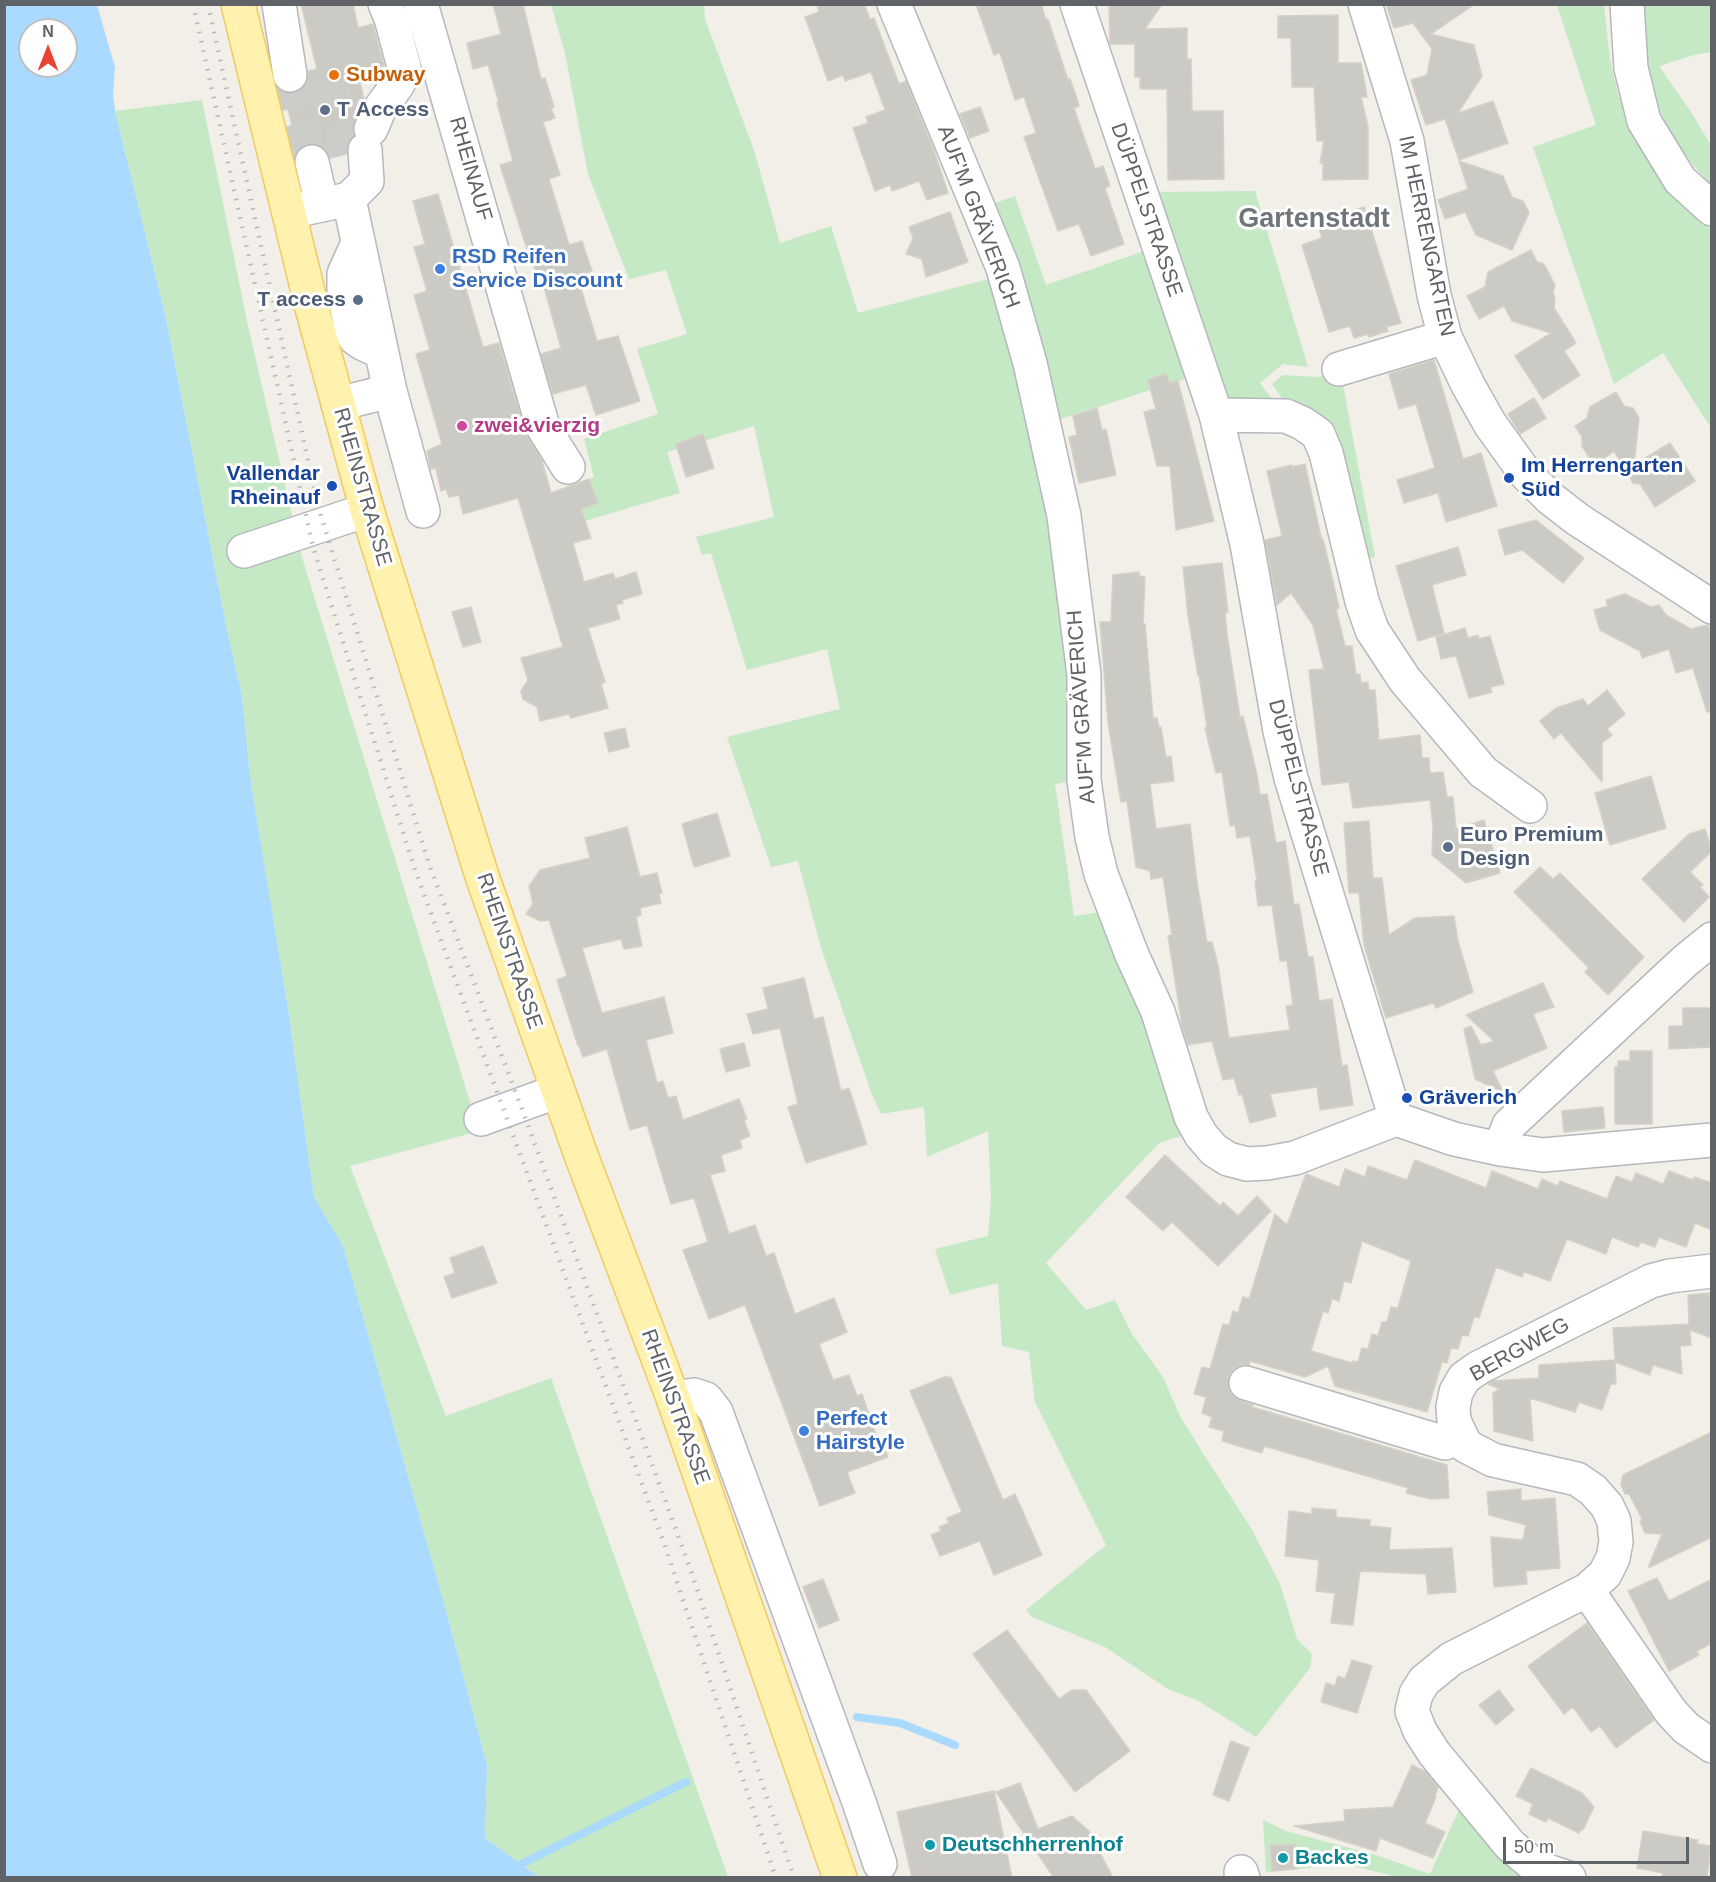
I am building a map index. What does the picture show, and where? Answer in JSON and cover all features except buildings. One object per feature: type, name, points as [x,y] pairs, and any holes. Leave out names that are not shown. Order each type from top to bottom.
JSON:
[{"type":"main road","name":"RHEINSTRASSE","points":[[238,4],[312,308],[338,404],[368,510],[483,879],[558,1091],[673,1398],[842,1876]]},
{"type":"street","points":[[279,4],[290,75]]},
{"type":"street","points":[[385,4],[404,67],[398,84],[344,151],[341,200],[358,243],[390,391],[423,511]]},
{"type":"street","name":"RHEINAUF","points":[[421,4],[543,427],[568,467]]},
{"type":"street","name":"AUF'M GRÄVERICH","points":[[894,4],[1003,268],[1030,363],[1064,516],[1084,675],[1084,780],[1092,837],[1101,874],[1132,955],[1158,1012],[1191,1117],[1201,1135],[1214,1150],[1228,1159],[1247,1164],[1294,1158],[1395,1119]]},
{"type":"street","name":"DÜPPELSTRASSE","points":[[1077,4],[1216,415],[1247,544],[1280,730],[1291,778],[1395,1119]]},
{"type":"street","name":"IM HERRENGARTEN","points":[[1365,4],[1407,141],[1434,295],[1444,337],[1490,424],[1505,447],[1550,498],[1577,519],[1712,607]]},
{"type":"street","points":[[1627,4],[1630,68],[1644,121],[1680,180],[1712,208]]},
{"type":"street","points":[[289,213],[341,200]]},
{"type":"street","points":[[1339,369],[1444,337]]},
{"type":"street","points":[[338,404],[390,391]]},
{"type":"street","points":[[1216,415],[1286,416],[1318,434],[1326,453],[1362,601],[1372,630],[1405,680],[1483,772],[1530,806]]},
{"type":"street","points":[[244,551],[368,510]]},
{"type":"street","points":[[1500,1149],[1509,1125],[1676,969],[1712,939]]},
{"type":"street","points":[[481,1119],[558,1091]]},
{"type":"street","points":[[1395,1119],[1454,1139],[1543,1155],[1712,1140]]},
{"type":"street","name":"BERGWEG","points":[[1460,1436],[1454,1422],[1453,1407],[1456,1392],[1464,1378],[1478,1368],[1652,1281],[1670,1276],[1712,1271]]},
{"type":"street","points":[[1246,1383],[1445,1443],[1460,1436],[1466,1446],[1493,1460],[1577,1479],[1593,1490],[1607,1506],[1614,1521],[1616,1542],[1613,1558],[1605,1574],[1587,1590],[1451,1659],[1424,1681],[1416,1694],[1412,1711],[1420,1731],[1434,1753],[1510,1845],[1530,1862],[1569,1878]]},
{"type":"street","points":[[673,1398],[694,1395],[706,1399],[716,1412],[860,1802],[880,1864]]},
{"type":"street","points":[[1587,1590],[1671,1712],[1686,1728],[1712,1746]]},
{"type":"street","points":[[819,1815],[860,1802]]},
{"type":"green space","points":[[551,5],[704,5],[705,19],[754,150],[780,243],[831,226],[858,313],[992,278],[1030,429],[1058,583],[1070,722],[1067,782],[1055,784],[1074,916],[1109,911],[1188,1134],[1159,1143],[1046,1263],[1086,1310],[1115,1300],[1132,1334],[1163,1377],[1180,1416],[1252,1530],[1280,1584],[1297,1639],[1312,1654],[1310,1668],[1256,1737],[1197,1700],[1168,1689],[1105,1647],[1032,1617],[1026,1610],[1106,1545],[1035,1402],[1029,1352],[1002,1346],[998,1283],[950,1295],[935,1249],[988,1236],[991,1199],[988,1131],[927,1157],[924,1107],[881,1114],[871,1092],[821,948],[798,861],[771,867],[727,737],[840,709],[827,649],[747,670],[711,553],[702,555],[696,537],[774,517],[754,426],[667,452],[680,493],[574,524],[562,489],[594,477],[584,439],[658,414],[637,349],[687,334],[666,270],[629,279],[588,174],[565,53]]},
{"type":"green space","points":[[1557,5],[1604,5],[1610,60],[1618,94],[1634,136],[1658,175],[1689,210],[1711,230],[1711,428],[1663,353],[1614,384],[1533,147],[1596,125]]},
{"type":"green space","points":[[1638,5],[1711,5],[1711,52],[1659,66],[1711,145],[1711,185],[1684,153],[1659,108],[1644,59]]},
{"type":"green space","points":[[202,100],[248,326],[301,554],[479,1131],[350,1166],[446,1416],[551,1378],[728,1877],[539,1877],[485,1838],[487,1765],[445,1607],[343,1246],[314,1197],[288,1008],[250,777],[242,696],[166,318],[115,111]]},
{"type":"green space","points":[[1255,191],[1308,367],[1283,364],[1260,383],[1277,406],[1241,403],[1229,397],[1221,388],[1153,192]]},
{"type":"green space","points":[[1015,196],[1046,285],[1144,251],[1188,378],[1054,421],[992,204]]},
{"type":"green space","points":[[1341,374],[1375,557],[1362,561],[1288,407],[1272,384],[1283,375],[1316,377]]},
{"type":"green space","points":[[1461,1805],[1532,1877],[1397,1877],[1357,1867],[1326,1866],[1266,1872],[1263,1820],[1286,1831],[1379,1856],[1430,1874]]},
{"type":"water","points":[[4,5],[97,5],[115,67],[113,94],[115,111],[166,318],[242,696],[250,777],[288,1008],[314,1197],[343,1246],[445,1607],[487,1765],[485,1838],[539,1877],[5,1877]]},
{"type":"waterway","points":[[857,1717],[900,1723],[955,1745]]},
{"type":"waterway","points":[[513,1868],[686,1782]]},
{"type":"tunnel","points":[[290,75],[312,162]]},
{"type":"tunnel","points":[[314,101],[334,97],[347,154]]},
{"type":"railway","points":[[193,4],[313,547],[415,870],[665,1546],[776,1878]]},
{"type":"railway","points":[[208,4],[318,506],[429,864],[525,1117],[691,1571],[794,1878]]},
{"type":"place","name":"Subway","points":[[334,75]]},
{"type":"place","name":"T Access","points":[[325,110]]},
{"type":"place","name":"RSD Reifen Service Discount","points":[[440,269]]},
{"type":"place","name":"T access","points":[[358,300]]},
{"type":"place","name":"zwei&vierzig","points":[[462,426]]},
{"type":"place","name":"Im Herrengarten Süd","points":[[1509,478]]},
{"type":"place","name":"Vallendar Rheinauf","points":[[332,486]]},
{"type":"place","name":"Euro Premium Design","points":[[1448,847]]},
{"type":"place","name":"Gräverich","points":[[1407,1098]]},
{"type":"place","name":"Perfect Hairstyle","points":[[804,1431]]},
{"type":"place","name":"Deutschherrenhof","points":[[930,1845]]},
{"type":"place","name":"Backes","points":[[1283,1858]]},
{"type":"district","name":"Gartenstadt","points":[[1314,220]]}]
